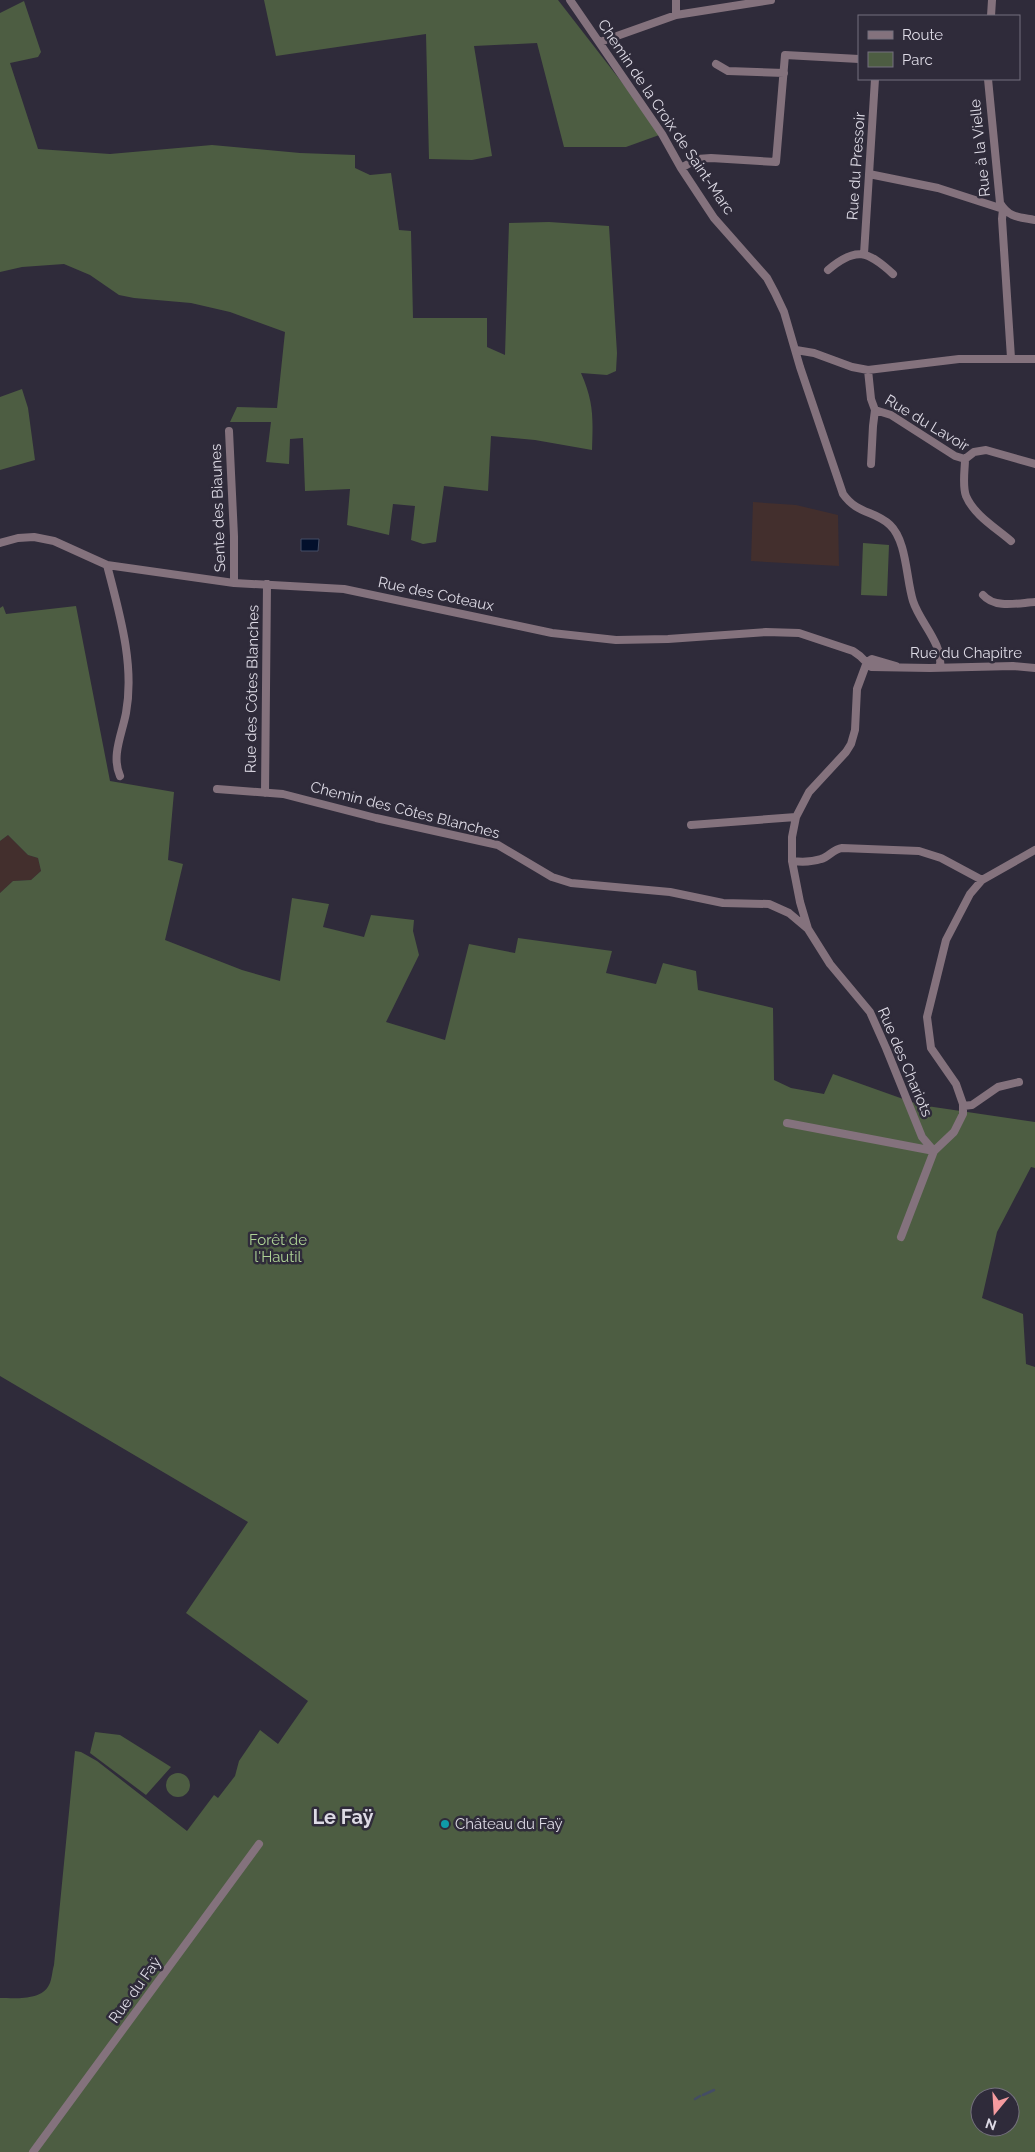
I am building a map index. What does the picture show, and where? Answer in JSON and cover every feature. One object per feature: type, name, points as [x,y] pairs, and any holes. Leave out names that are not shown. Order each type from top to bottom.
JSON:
[{"type":"street","name":"Chemin de la Croix de Saint-Marc","points":[[570,0],[662,134],[681,168],[714,218],[767,278],[784,312],[800,367],[843,494],[855,507],[880,518],[891,526],[901,544],[914,604],[937,646],[941,659],[940,667]]},
{"type":"street","points":[[676,0],[676,15]]},
{"type":"street","points":[[600,42],[676,15],[771,0]]},
{"type":"street","points":[[991,15],[992,0]]},
{"type":"street","points":[[681,168],[696,160],[711,158],[776,162],[785,55],[858,59]]},
{"type":"street","points":[[716,64],[728,71],[784,74]]},
{"type":"street","name":"Rue du Pressoir","points":[[864,254],[875,80]]},
{"type":"street","name":"Rue à la Vielle","points":[[988,80],[998,196],[1003,209],[1012,216],[1035,220]]},
{"type":"street","points":[[869,174],[938,188],[1003,209],[1002,220],[1012,358]]},
{"type":"street","points":[[828,270],[843,257],[864,254],[878,260],[893,274]]},
{"type":"street","points":[[796,350],[868,370],[959,359],[1035,359]]},
{"type":"street","name":"Rue du Lavoir","points":[[868,370],[871,399],[875,410],[891,415],[955,456],[965,459],[966,494],[970,502],[977,512],[1011,542]]},
{"type":"street","points":[[871,464],[872,426],[875,410]]},
{"type":"street","name":"Sente des Biaunes","points":[[229,431],[234,536],[234,583]]},
{"type":"street","points":[[965,459],[974,452],[986,450],[1035,464]]},
{"type":"street","name":"Rue des Coteaux","points":[[0,543],[18,538],[34,537],[54,541],[106,565],[234,583],[344,589],[552,633],[616,640],[668,639],[766,632],[799,633],[847,649],[867,662]]},
{"type":"street","points":[[106,565],[121,619],[129,688],[116,766],[120,776]]},
{"type":"street","name":"Rue des Côtes Blanches","points":[[265,793],[267,584]]},
{"type":"street","points":[[982,595],[987,600],[1001,604],[1035,602]]},
{"type":"street","name":"Rue du Chapitre","points":[[867,662],[871,668],[892,668],[896,666],[1013,666],[1035,668]]},
{"type":"street","name":"Rue des Chariots","points":[[867,662],[857,689],[855,730],[851,744],[846,752],[809,792],[796,816],[792,837],[792,861],[800,902],[808,929],[830,964],[870,1012],[922,1136],[934,1151]]},
{"type":"street","name":"Chemin des Côtes Blanches","points":[[217,789],[283,794],[376,818],[498,845],[552,877],[570,884],[670,892],[723,903],[769,904],[789,913],[808,929]]},
{"type":"street","points":[[691,825],[796,816]]},
{"type":"street","points":[[792,861],[804,862],[822,859],[834,850],[842,848],[919,851],[941,858],[982,880]]},
{"type":"street","points":[[901,1237],[934,1151],[954,1132],[963,1114],[963,1106],[956,1084],[932,1048],[927,1026],[933,990],[950,931],[970,894],[982,880],[1035,850]]},
{"type":"street","points":[[963,1106],[972,1104],[998,1087],[1019,1082]]},
{"type":"street","points":[[787,1122],[934,1151]]},
{"type":"street","name":"Rue du Faÿ","points":[[33,2152],[258,1844]]},
{"type":"shaded area","points":[[753,502],[796,505],[838,515],[839,566],[751,561]]},
{"type":"shaded area","points":[[8,835],[28,855],[38,858],[41,871],[31,880],[13,881],[0,893],[0,841]]},
{"type":"green space","points":[[264,0],[558,0],[662,134],[626,147],[564,147],[537,43],[474,46],[492,156],[472,160],[429,159],[426,34],[276,56]]},
{"type":"green space","points":[[24,1],[41,52],[38,57],[10,63],[38,149],[110,154],[212,145],[300,153],[355,155],[355,168],[370,175],[391,173],[399,230],[411,231],[413,318],[487,318],[487,347],[505,355],[509,223],[549,222],[609,226],[617,353],[616,371],[607,375],[581,373],[592,410],[592,450],[535,440],[491,436],[488,491],[444,486],[436,542],[423,544],[411,540],[415,506],[393,504],[389,535],[347,525],[350,489],[305,491],[303,438],[290,439],[289,464],[266,462],[271,422],[230,422],[237,407],[277,408],[285,332],[230,312],[191,303],[119,295],[90,275],[64,264],[22,267],[0,272],[0,13]]},
{"type":"green space","points":[[22,389],[28,408],[35,460],[0,470],[0,397]]},
{"type":"green space","points":[[863,543],[889,545],[887,596],[861,595]]},
{"type":"green space","name":"Forêt de l'Hautil","points":[[3,606],[6,614],[76,606],[110,781],[174,792],[168,860],[183,864],[165,940],[242,970],[280,981],[292,898],[329,904],[323,927],[364,937],[371,915],[414,920],[413,931],[419,955],[386,1022],[445,1040],[469,944],[515,953],[518,938],[612,951],[606,973],[656,984],[663,963],[696,971],[698,990],[773,1008],[774,1080],[791,1088],[824,1094],[833,1074],[920,1105],[1035,1122],[1035,1168],[1031,1167],[997,1232],[982,1298],[1023,1314],[1026,1364],[1035,1367],[1035,2152],[0,2152],[0,1998],[27,1998],[40,1994],[51,1981],[75,1751],[81,1752],[97,1761],[187,1831],[214,1795],[218,1798],[235,1776],[239,1761],[260,1730],[278,1744],[308,1701],[186,1613],[248,1522],[0,1376],[0,893],[13,881],[31,880],[41,871],[38,858],[28,855],[8,835],[0,841],[0,608]]},
{"type":"green space","points":[[95,1732],[120,1735],[171,1767],[146,1795],[90,1753]]},
{"type":"green space","points":[[178,1773],[186,1777],[190,1785],[186,1793],[178,1797],[170,1793],[166,1785],[170,1777]]},
{"type":"water","points":[[301,539],[319,539],[318,551],[301,551]]},
{"type":"waterway","points":[[703,2095],[714,2090]]},
{"type":"waterway","points":[[695,2099],[700,2096]]},
{"type":"place","name":"Château du Faÿ","points":[[445,1824]]},
{"type":"district","name":"Le Faÿ","points":[[343,1817]]}]
